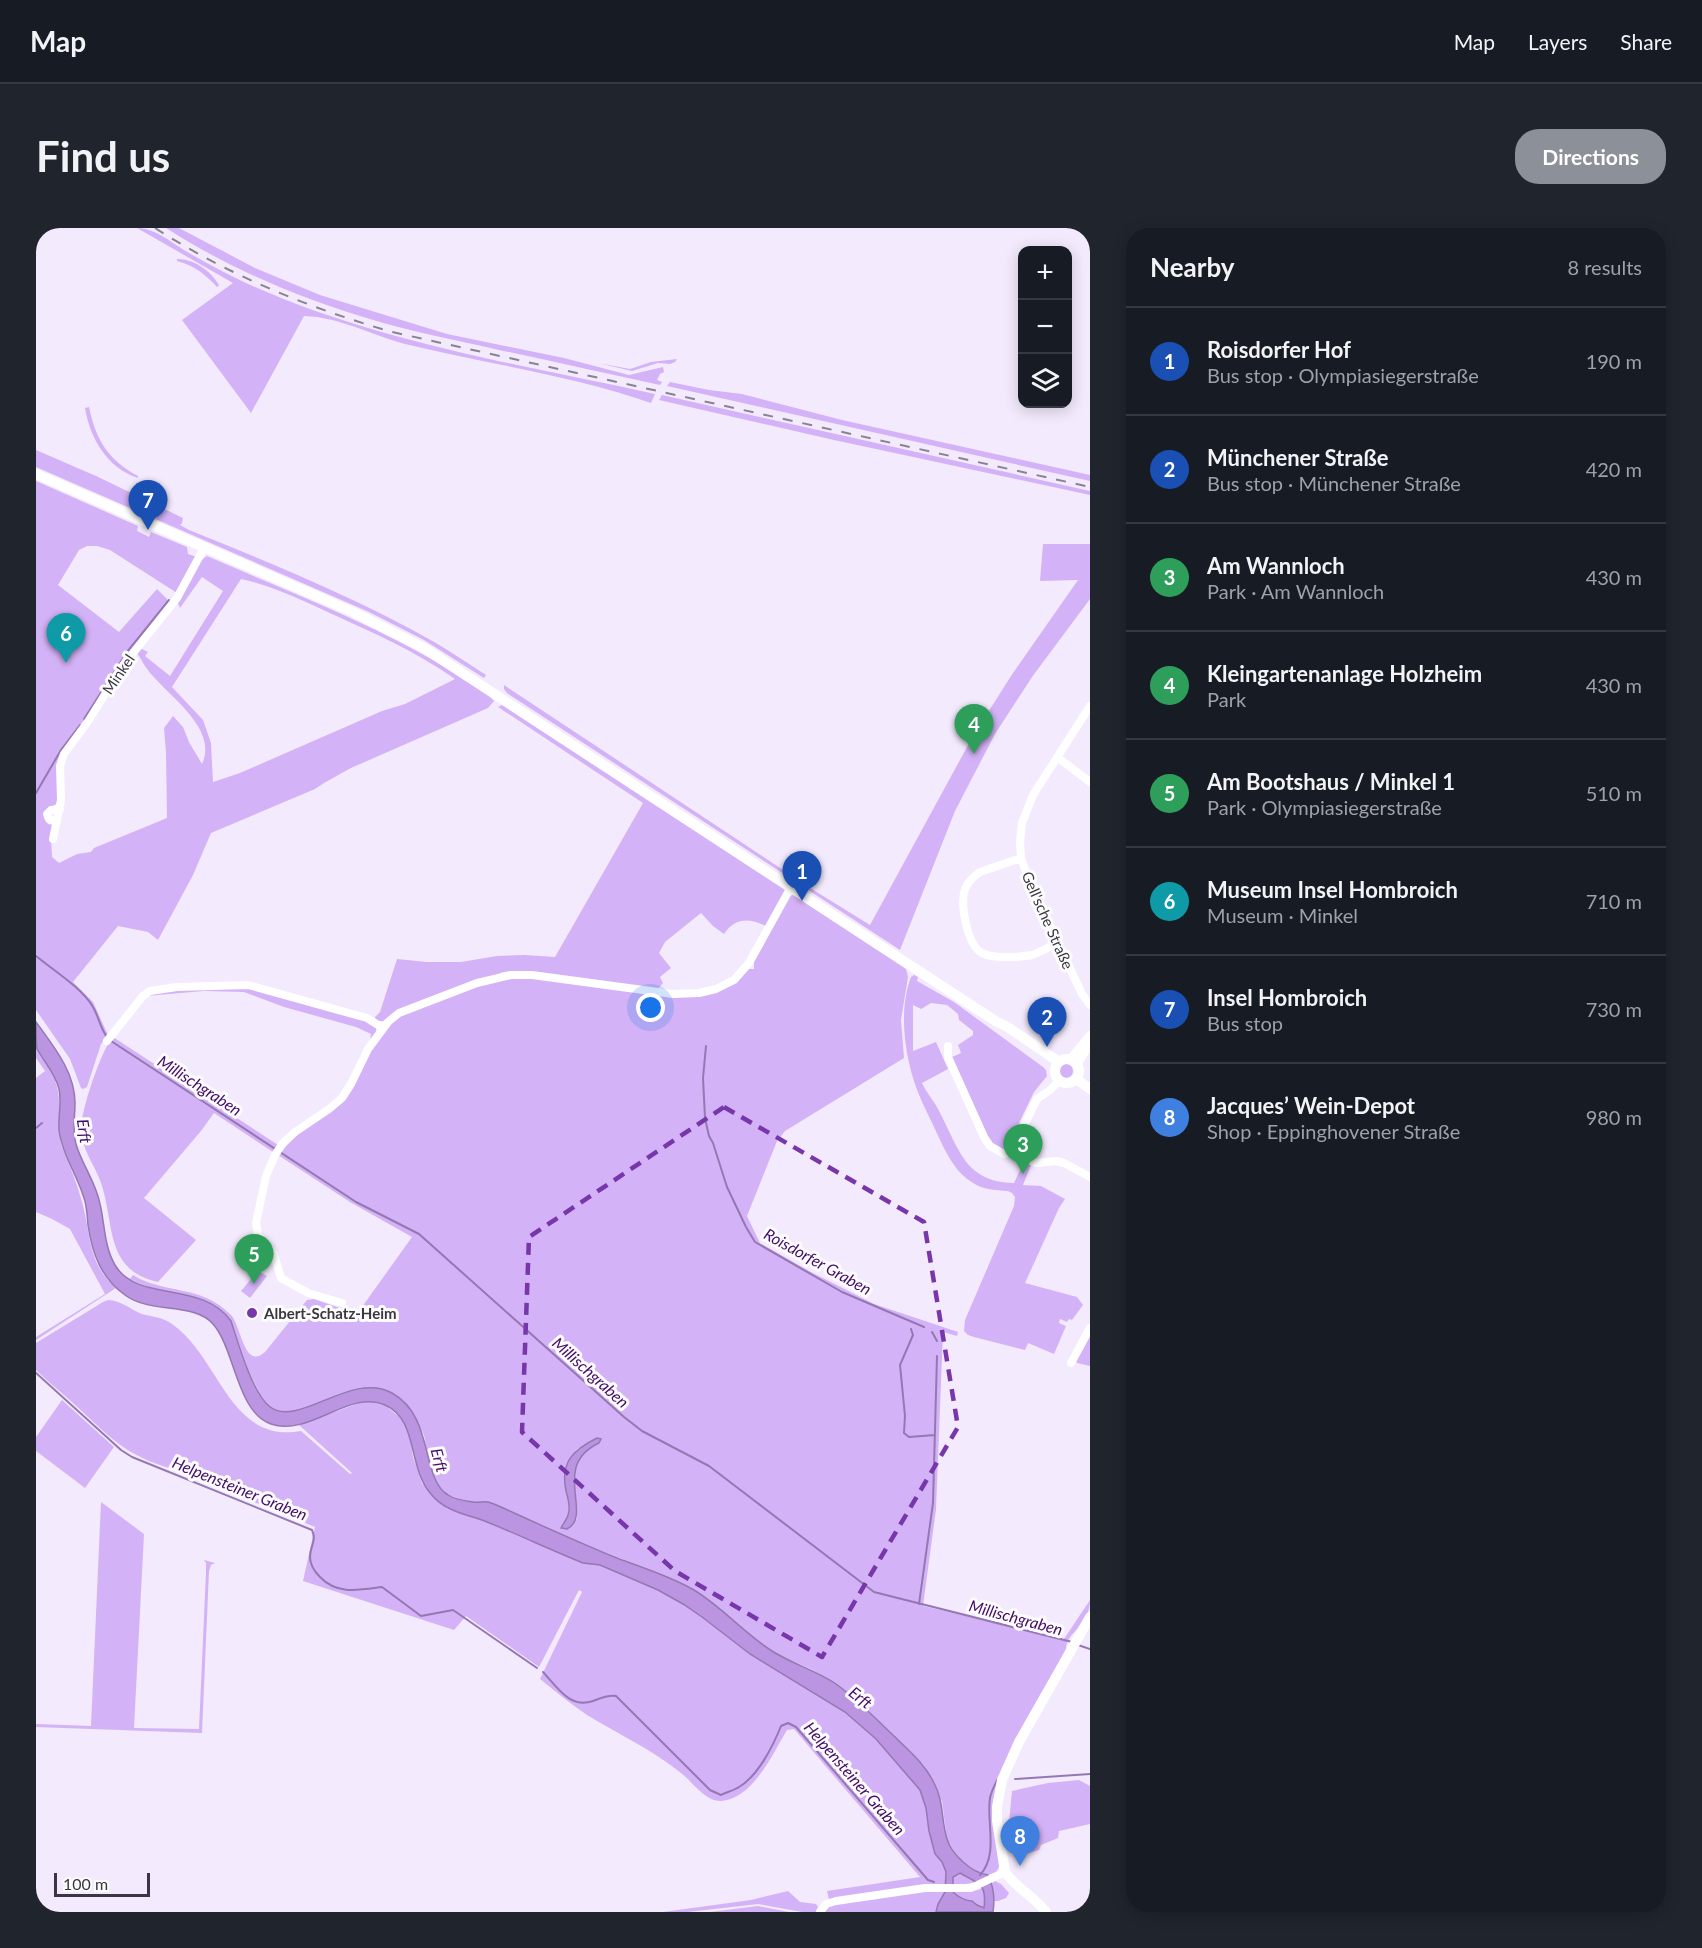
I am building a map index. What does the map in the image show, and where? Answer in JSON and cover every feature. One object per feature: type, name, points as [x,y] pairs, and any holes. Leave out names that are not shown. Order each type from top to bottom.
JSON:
[{"type":"main road","points":[[36,474],[348,609],[424,648],[997,1022],[1079,1072],[1076,1079],[1068,1083],[1059,1081],[1055,1075],[1065,1064]]},
{"type":"main road","points":[[1076,1079],[1090,1089]]},
{"type":"main road","points":[[1046,1912],[1038,1900],[1010,1879],[1005,1872],[997,1807],[1002,1780],[1019,1742],[1090,1617]]},
{"type":"street","name":"Minkel","points":[[53,839],[60,809],[60,766],[64,754],[89,720],[122,667],[177,598],[204,548]]},
{"type":"street","name":"Gell'sche Straße","points":[[1090,706],[1033,795],[1021,830],[1021,858],[1030,883],[1057,944],[1082,994],[1090,1005]]},
{"type":"street","points":[[1057,757],[1090,782]]},
{"type":"street","points":[[1021,858],[980,872],[967,884],[964,892],[964,906],[971,942],[980,952],[991,956],[1029,955],[1057,944]]},
{"type":"street","points":[[342,1303],[308,1293],[283,1280],[279,1275],[274,1254],[258,1235],[256,1223],[259,1201],[266,1176],[277,1151],[295,1132],[342,1098],[363,1057],[383,1028],[393,1018],[405,1010],[477,983],[512,975],[532,975],[673,994],[699,993],[716,989],[729,983],[743,970],[791,887]]},
{"type":"street","points":[[107,1041],[143,996],[150,991],[200,986],[253,986],[367,1018],[383,1028]]},
{"type":"street","points":[[1065,1064],[1090,1035]]},
{"type":"street","points":[[1065,1064],[1090,1044]]},
{"type":"street","points":[[948,1046],[948,1057],[987,1142],[1004,1154],[1011,1152],[1037,1099],[1059,1081]]},
{"type":"street","points":[[1011,1152],[1036,1163],[1056,1161],[1064,1163],[1090,1177]]},
{"type":"street","points":[[1071,1363],[1090,1328]]},
{"type":"street","points":[[820,1912],[826,1904],[836,1900],[919,1889],[976,1887],[1005,1872]]},
{"type":"highlighted area","points":[[724,1107],[924,1222],[958,1427],[822,1657],[675,1571],[522,1432],[529,1237]]},
{"type":"shaded area","points":[[137,228],[158,234],[246,283],[345,321],[448,349],[655,394],[651,403],[590,385],[405,344],[343,323],[304,316],[251,413],[182,320],[233,283]]},
{"type":"shaded area","points":[[166,228],[179,228],[255,268],[320,295],[447,334],[564,358],[629,375],[663,367],[664,372],[657,380],[662,382],[660,385],[640,381],[434,336],[370,319],[317,302],[265,281],[214,256]]},
{"type":"shaded area","points":[[177,259],[201,266],[219,285],[217,287],[199,271]]},
{"type":"shaded area","points":[[677,359],[670,364],[658,363],[632,371],[598,363],[630,369],[651,362]]},
{"type":"shaded area","points":[[670,382],[742,394],[842,420],[1090,475],[1090,481],[667,386]]},
{"type":"shaded area","points":[[662,395],[1090,491],[1090,495],[659,400]]},
{"type":"shaded area","points":[[89,407],[95,429],[105,448],[111,456],[138,478],[117,467],[102,450],[87,419],[85,408]]},
{"type":"shaded area","points":[[36,450],[183,518],[180,525],[189,530],[376,611],[436,643],[486,675],[484,678],[424,640],[369,612],[36,467]]},
{"type":"shaded area","points":[[36,481],[138,526],[137,531],[149,537],[151,532],[187,547],[188,554],[197,557],[177,593],[110,550],[87,546],[79,550],[58,585],[119,632],[157,589],[170,602],[128,653],[61,754],[58,800],[45,811],[44,818],[48,824],[53,825],[52,857],[59,863],[77,854],[91,852],[94,848],[167,818],[164,728],[173,716],[183,727],[202,764],[205,750],[203,736],[196,723],[151,674],[136,651],[140,648],[148,652],[145,656],[170,676],[223,591],[202,577],[180,608],[178,603],[200,561],[207,556],[328,608],[417,651],[484,691],[494,701],[488,708],[351,768],[315,789],[211,833],[193,875],[158,940],[148,932],[118,926],[73,982],[93,1002],[108,1035],[101,1044],[87,1087],[81,1088],[70,1059],[36,1010]],"holes":[[[241,579],[276,589],[379,636],[426,660],[455,679],[405,704],[382,711],[240,773],[213,782],[211,743],[203,720],[172,687]]]},
{"type":"shaded area","points":[[1043,544],[1090,544],[1090,599],[1032,677],[995,734],[955,811],[900,950],[504,689],[504,685],[870,925],[973,736],[1011,676],[1078,580],[1040,581]]},
{"type":"shaded area","points":[[502,705],[785,890],[786,892],[766,926],[754,921],[743,921],[733,924],[724,934],[701,913],[665,942],[659,953],[671,968],[660,977],[663,983],[657,990],[550,975],[503,972],[383,1021],[376,1021],[375,1017],[380,1012],[397,959],[461,962],[497,956],[555,957],[643,803],[498,707]]},
{"type":"shaded area","points":[[793,895],[906,969],[908,977],[901,1020],[904,1058],[785,1131],[777,1141],[747,1216],[760,1243],[811,1272],[874,1304],[958,1332],[957,1336],[943,1332],[936,1509],[923,1606],[1064,1639],[1090,1600],[1086,1616],[1067,1643],[999,1779],[999,1867],[996,1872],[988,1875],[979,1873],[963,1862],[947,1840],[942,1801],[924,1766],[856,1699],[833,1682],[813,1670],[774,1653],[673,1579],[561,1535],[509,1510],[487,1502],[474,1503],[448,1495],[431,1473],[424,1435],[417,1421],[408,1406],[392,1393],[309,1407],[293,1412],[278,1411],[269,1407],[248,1369],[231,1321],[221,1310],[197,1298],[156,1289],[130,1279],[133,1275],[158,1285],[208,1298],[220,1305],[231,1315],[252,1356],[265,1352],[307,1300],[314,1299],[357,1314],[412,1237],[350,1202],[278,1155],[301,1130],[329,1112],[369,1051],[396,1018],[486,982],[524,977],[656,994],[706,994],[748,969],[754,969],[754,960],[789,896]],"holes":[[[597,1438],[599,1443],[588,1450],[576,1466],[574,1486],[577,1519],[562,1528],[569,1506],[565,1479],[576,1450]]]},
{"type":"shaded area","points":[[914,975],[918,977],[917,981],[954,1002],[1046,1070],[1047,1076],[1034,1092],[1005,1152],[990,1142],[950,1058],[961,1053],[958,1045],[973,1035],[973,1031],[959,1020],[958,1014],[947,1005],[931,1003],[921,1009],[913,1005],[913,1051],[936,1042],[948,1069],[922,1083],[967,1162],[985,1177],[1014,1183],[1024,1162],[1031,1165],[1023,1185],[1041,1186],[1065,1199],[1025,1283],[1077,1297],[1083,1305],[1072,1320],[1069,1319],[1067,1322],[1060,1319],[1059,1323],[1066,1326],[1054,1354],[1028,1343],[1025,1350],[974,1337],[964,1331],[965,1320],[1014,1206],[1015,1197],[1008,1191],[981,1187],[960,1172],[945,1151],[923,1104],[911,1069],[904,1029],[907,989]]},
{"type":"shaded area","points":[[241,986],[364,1019],[376,1026],[376,1033],[370,1041],[371,1034],[356,1027],[284,1007],[244,992],[204,991],[146,996],[154,992],[178,988]]},
{"type":"shaded area","points":[[36,1022],[56,1050],[71,1081],[75,1103],[76,1144],[98,1196],[111,1258],[125,1277],[154,1289],[204,1300],[219,1308],[231,1321],[251,1378],[269,1406],[281,1411],[294,1411],[359,1389],[376,1388],[392,1393],[406,1404],[415,1417],[433,1475],[439,1487],[448,1495],[453,1498],[494,1504],[685,1585],[714,1604],[772,1651],[836,1684],[911,1752],[926,1770],[937,1790],[945,1832],[953,1851],[969,1867],[988,1875],[992,1884],[993,1912],[936,1912],[945,1892],[946,1872],[942,1862],[935,1854],[920,1790],[876,1739],[845,1712],[750,1654],[702,1617],[658,1590],[600,1565],[583,1563],[443,1505],[431,1494],[418,1471],[403,1421],[396,1412],[385,1405],[371,1402],[357,1403],[300,1424],[286,1426],[271,1424],[260,1418],[244,1394],[227,1349],[213,1324],[205,1317],[195,1313],[135,1301],[117,1288],[104,1273],[95,1255],[85,1201],[66,1156],[59,1130],[59,1089],[37,1049]],"holes":[[[960,1873],[980,1885],[984,1893],[984,1908],[953,1892],[953,1877]]]},
{"type":"shaded area","points":[[113,1037],[278,1145],[273,1152],[214,1113],[144,1198],[196,1240],[158,1282],[141,1276],[128,1267],[120,1256],[114,1243],[101,1183],[82,1138],[82,1122],[88,1097],[97,1068]]},
{"type":"shaded area","points":[[36,1048],[57,1085],[61,1145],[80,1195],[95,1259],[107,1279],[116,1288],[36,1340],[36,1337],[105,1294],[70,1229],[36,1212],[36,1078],[45,1071],[36,1058]]},
{"type":"shaded area","points":[[1066,1064],[1071,1066],[1073,1071],[1071,1076],[1066,1078],[1061,1076],[1059,1071],[1061,1066]]},
{"type":"shaded area","points":[[258,1271],[267,1276],[250,1298],[241,1291]]},
{"type":"shaded area","points":[[108,1300],[172,1324],[202,1356],[241,1412],[257,1424],[277,1431],[301,1431],[350,1474],[352,1473],[299,1425],[362,1402],[385,1405],[404,1421],[422,1483],[448,1509],[484,1521],[583,1563],[600,1565],[658,1590],[702,1617],[750,1654],[845,1712],[876,1739],[920,1790],[935,1854],[942,1862],[946,1872],[945,1886],[829,1900],[827,1891],[920,1877],[794,1729],[787,1730],[752,1784],[732,1798],[715,1800],[704,1795],[670,1765],[587,1715],[540,1679],[582,1592],[579,1590],[539,1667],[466,1616],[454,1630],[303,1581],[315,1527],[142,1458],[108,1435],[36,1370],[36,1343]]},
{"type":"shaded area","points":[[1090,1331],[1090,1366],[1076,1361]]},
{"type":"shaded area","points":[[62,1400],[114,1447],[85,1488],[36,1451],[36,1437]]},
{"type":"shaded area","points":[[597,1438],[601,1439],[599,1443],[585,1453],[577,1464],[574,1477],[576,1513],[574,1522],[567,1529],[561,1528],[569,1509],[565,1481],[567,1465],[575,1452]]},
{"type":"shaded area","points":[[101,1502],[144,1534],[134,1728],[199,1729],[206,1572],[204,1560],[215,1563],[211,1565],[209,1571],[202,1733],[36,1727],[36,1724],[91,1726]]},
{"type":"shaded area","points":[[1079,1780],[1090,1786],[1090,1824],[1059,1831],[1058,1838],[1041,1845],[1039,1850],[1014,1857],[1009,1822],[1012,1791],[1048,1783]]},
{"type":"shaded area","points":[[960,1873],[978,1882],[953,1886],[953,1877]]},
{"type":"shaded area","points":[[995,1881],[1009,1893],[1006,1898],[994,1901],[992,1883]]},
{"type":"shaded area","points":[[982,1888],[985,1892],[984,1908],[953,1892],[978,1890]]},
{"type":"shaded area","points":[[788,1891],[800,1902],[816,1904],[818,1907],[816,1912],[802,1912],[758,1904],[688,1912],[663,1912],[751,1900]]},
{"type":"shaded area","points":[[914,1892],[945,1892],[936,1912],[824,1912],[831,1905]]},
{"type":"shaded area","points":[[758,1906],[789,1912],[710,1912]]},
{"type":"waterway","name":"Millischgraben","points":[[84,719],[127,652],[169,600]]},
{"type":"waterway","name":"Millischgraben","points":[[36,793],[61,750],[80,725]]},
{"type":"waterway","name":"Millischgraben","points":[[36,956],[75,986],[88,1000],[107,1037]]},
{"type":"waterway","name":"Millischgraben","points":[[111,1041],[356,1202],[419,1234],[624,1417],[642,1431],[709,1466],[874,1592],[1072,1642]]},
{"type":"waterway","name":"Roisdorfer Graben","points":[[706,1046],[703,1078],[705,1118],[709,1136],[727,1187],[755,1242],[842,1292],[924,1327]]},
{"type":"waterway","points":[[36,1128],[42,1123]]},
{"type":"waterway","name":"Roisdorfer Graben","points":[[911,1329],[913,1335],[900,1365],[905,1416],[904,1433],[909,1437],[935,1435]]},
{"type":"waterway","name":"Roisdorfer Graben","points":[[932,1332],[937,1341]]},
{"type":"waterway","name":"Roisdorfer Graben","points":[[919,1604],[933,1503],[937,1356]]},
{"type":"waterway","name":"Helpensteiner Graben","points":[[36,1373],[121,1450],[132,1457],[312,1530],[314,1540],[310,1553],[311,1563],[316,1573],[327,1583],[349,1590],[382,1587],[421,1616],[453,1610],[537,1668]]},
{"type":"waterway","name":"Millischgraben","points":[[1078,1645],[1090,1649]]},
{"type":"waterway","name":"Helpensteiner Graben","points":[[543,1672],[571,1700],[585,1703],[607,1696],[616,1696],[710,1790],[721,1795],[739,1787],[759,1768],[781,1726],[788,1723],[796,1727],[928,1880],[934,1882]]},
{"type":"waterway","points":[[1015,1779],[1090,1774]]},
{"type":"waterway","points":[[980,1875],[989,1858],[991,1838],[989,1807],[997,1780]]},
{"type":"railway","points":[[155,228],[211,261],[270,289],[361,323],[392,332],[1090,487]]},
{"type":"place","name":"Insel Hombroich","points":[[148,530]]},
{"type":"place","name":"Museum Insel Hombroich","points":[[66,663]]},
{"type":"place","name":"Kleingartenanlage Holzheim","points":[[974,754]]},
{"type":"place","name":"Roisdorfer Hof","points":[[802,901]]},
{"type":"place","name":"Münchener Straße","points":[[1047,1047]]},
{"type":"place","name":"Am Wannloch","points":[[1023,1174]]},
{"type":"place","name":"Am Bootshaus / Minkel 1","points":[[254,1284]]},
{"type":"place","name":"Albert-Schatz-Heim","points":[[252,1313]]},
{"type":"place","name":"Jacques’ Wein-Depot","points":[[1020,1866]]},
{"type":"water label","name":"Erft","points":[[85,1131]]},
{"type":"water label","name":"Erft","points":[[440,1460]]},
{"type":"water label","name":"Erft","points":[[861,1697]]}]
